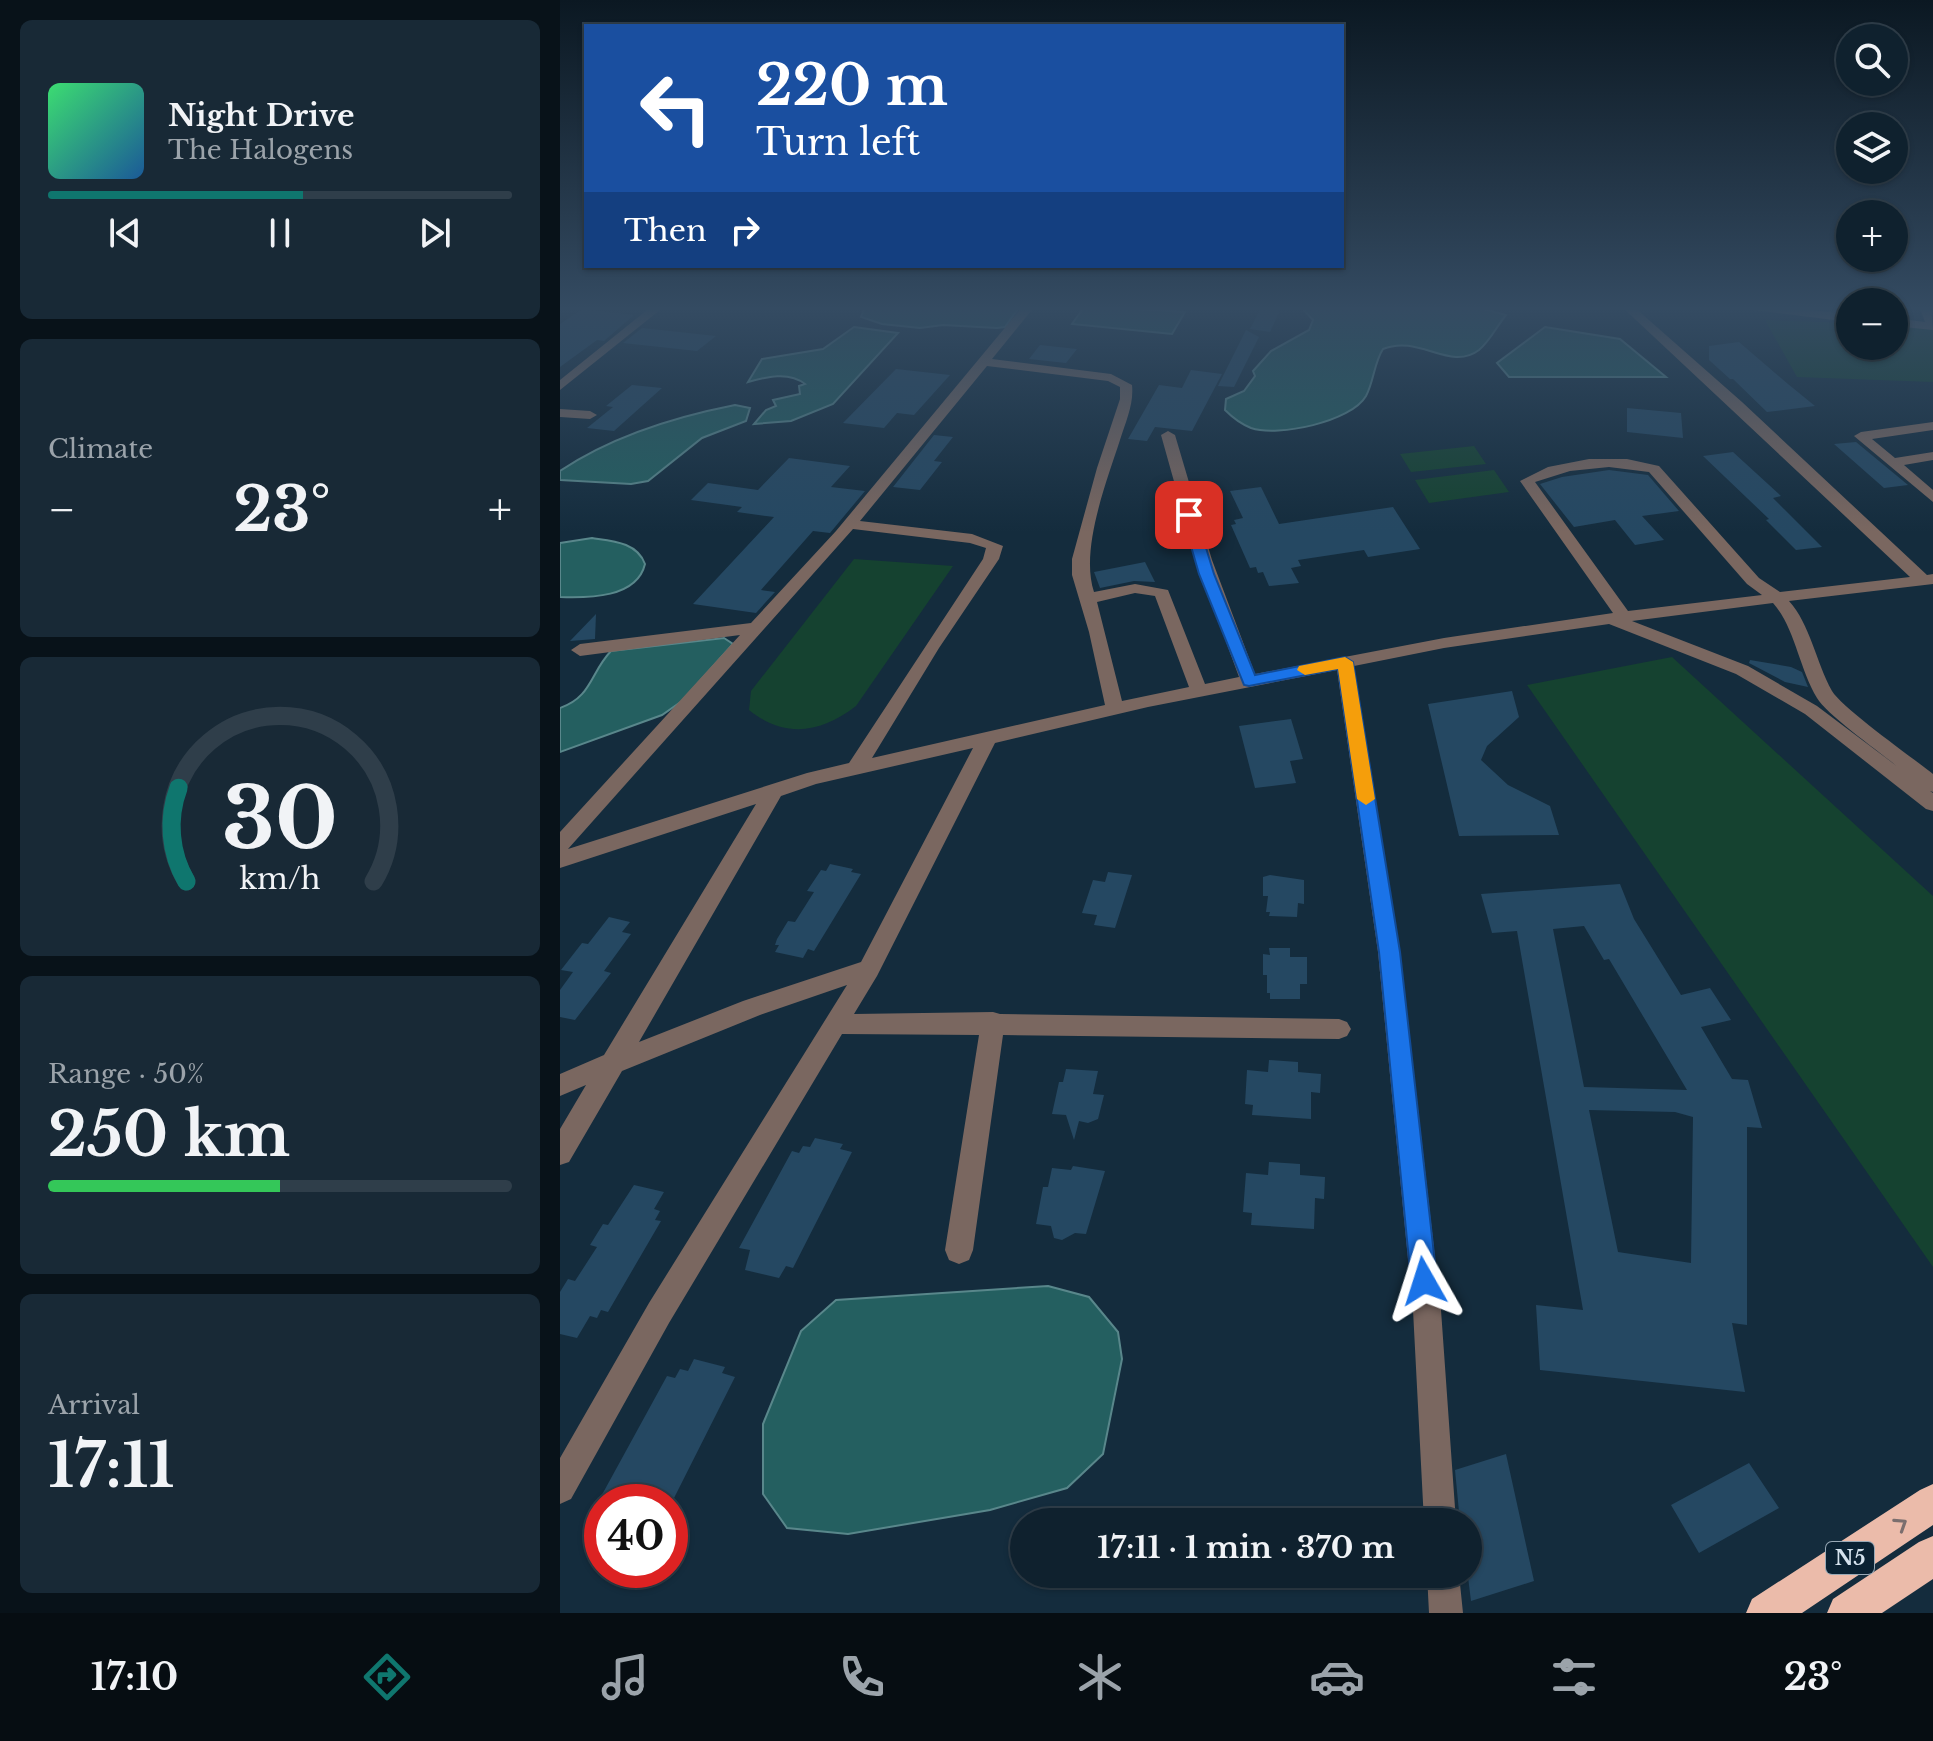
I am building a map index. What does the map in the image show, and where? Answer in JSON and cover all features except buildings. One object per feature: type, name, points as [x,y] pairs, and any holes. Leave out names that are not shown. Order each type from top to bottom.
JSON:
[{"type":"highway","name":"N5","points":[[1766,1613],[1933,1503]]},
{"type":"highway","name":"N5","points":[[1847,1613],[1933,1556]]},
{"type":"street","points":[[560,876],[564,853],[849,524],[968,381]]},
{"type":"street","points":[[1115,708],[1089,599],[1080,575],[1080,559],[1104,468],[1127,399],[1126,385],[1118,381]]},
{"type":"street","points":[[1710,381],[1928,580]]},
{"type":"street","points":[[560,413],[590,415]]},
{"type":"street","points":[[1933,426],[1861,436],[1933,498]]},
{"type":"street","points":[[1168,435],[1207,574],[1249,681]]},
{"type":"street","points":[[1893,463],[1933,456]]},
{"type":"street","points":[[1933,785],[1826,698],[1800,642],[1794,617],[1777,598],[1753,581],[1654,469],[1645,464],[1587,464],[1537,473],[1527,481],[1618,618],[1742,670],[1811,710],[1933,804]]},
{"type":"street","points":[[849,524],[972,539],[995,546],[991,559],[931,647],[855,769]]},
{"type":"street","points":[[564,853],[855,769],[1199,691],[1444,643],[1928,580]]},
{"type":"street","points":[[1089,599],[1134,589],[1155,589],[1162,593],[1199,691]]},
{"type":"street","points":[[580,650],[758,627]]},
{"type":"street","points":[[1345,662],[1389,952],[1427,1310],[1439,1508]]},
{"type":"street","points":[[560,1488],[659,1313],[869,969],[988,738]]},
{"type":"street","points":[[560,1153],[774,791]]},
{"type":"street","points":[[560,1085],[802,989],[869,969]]},
{"type":"street","points":[[835,1024],[993,1022],[1200,1030],[1339,1029]]},
{"type":"street","points":[[959,1250],[993,1022]]},
{"type":"street","points":[[1444,1588],[1446,1613]]},
{"type":"shaded area","points":[[801,381],[854,381],[833,404],[791,421],[754,424],[766,410],[776,406],[773,400],[800,394],[799,386],[805,384]]},
{"type":"shaded area","points":[[1251,381],[1372,381],[1366,396],[1346,413],[1295,429],[1263,430],[1251,428],[1237,420],[1225,410],[1226,399],[1244,391]]},
{"type":"shaded area","points":[[735,405],[750,408],[746,421],[702,438],[648,481],[631,484],[560,480],[560,471],[622,438],[689,415]]},
{"type":"shaded area","points":[[1474,446],[1486,464],[1411,472],[1400,454]]},
{"type":"shaded area","points":[[1494,470],[1509,492],[1429,503],[1415,480]]},
{"type":"shaded area","points":[[592,538],[623,544],[636,551],[645,564],[640,575],[632,584],[610,594],[560,597],[560,543]]},
{"type":"shaded area","points":[[854,559],[953,566],[856,706],[830,722],[803,729],[789,729],[762,719],[749,710],[751,691]]},
{"type":"shaded area","points":[[724,638],[733,644],[682,701],[662,715],[560,752],[560,708],[579,698],[611,651]]},
{"type":"shaded area","points":[[1672,657],[1933,896],[1933,1267],[1527,685]]},
{"type":"shaded area","points":[[1048,1286],[1089,1297],[1118,1332],[1122,1359],[1103,1454],[1067,1488],[990,1510],[848,1534],[787,1528],[763,1494],[763,1424],[801,1331],[836,1300]]},
{"type":"slow traffic","points":[[1305,670],[1345,662],[1366,799]]},
{"type":"route","points":[[1189,515],[1207,574],[1249,681],[1345,662],[1389,952],[1424,1281]]}]
